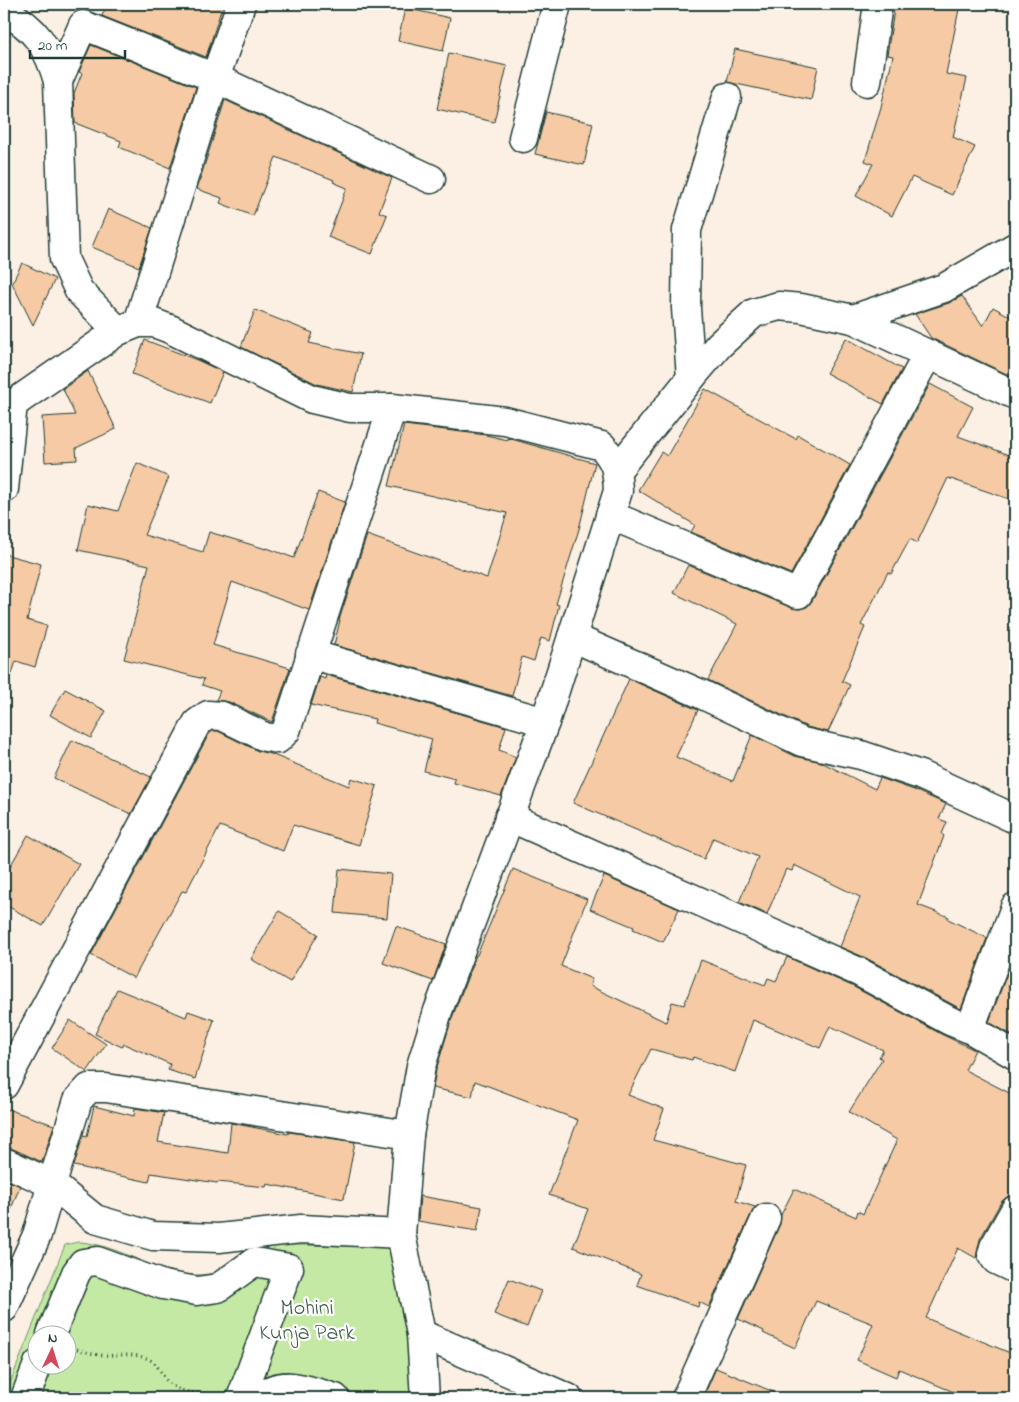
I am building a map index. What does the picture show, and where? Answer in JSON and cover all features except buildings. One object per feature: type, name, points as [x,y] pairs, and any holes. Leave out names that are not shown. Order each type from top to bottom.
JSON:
[{"type":"street","points":[[128,327],[241,4]]},
{"type":"street","points":[[523,138],[557,4]]},
{"type":"street","points":[[866,82],[878,4]]},
{"type":"street","points":[[4,11],[38,36],[53,64],[58,81],[64,259],[79,292],[128,327]]},
{"type":"street","points":[[58,81],[87,14],[215,78],[431,179]]},
{"type":"street","points":[[691,378],[686,308],[687,230],[727,97]]},
{"type":"street","points":[[853,319],[944,288],[1015,247]]},
{"type":"street","points":[[617,470],[719,345],[754,313],[779,306],[801,308],[853,319],[1015,395]]},
{"type":"street","points":[[4,489],[8,406],[128,327],[154,323],[170,329],[312,399],[350,408],[392,408],[505,421],[602,446],[617,470],[618,490],[572,637],[544,722],[435,1020],[421,1066],[410,1135],[400,1234],[421,1334],[425,1398]]},
{"type":"street","points":[[610,515],[798,594],[928,354]]},
{"type":"street","points":[[4,1085],[197,723],[208,715],[222,716],[265,737],[278,739],[286,731],[392,408]]},
{"type":"street","points":[[572,637],[701,694],[802,742],[861,755],[920,775],[1015,820]]},
{"type":"street","points":[[310,654],[544,722]]},
{"type":"street","points":[[509,817],[859,972],[950,1021],[970,1029],[1015,1055]]},
{"type":"street","points":[[970,1029],[1015,907]]},
{"type":"street","points":[[4,1308],[37,1235],[78,1100],[89,1088],[106,1088],[410,1135]]},
{"type":"street","points":[[4,1162],[52,1184],[95,1220],[153,1236],[219,1238],[301,1229],[400,1234]]},
{"type":"street","points":[[1015,1210],[992,1254],[996,1260],[1015,1269]]},
{"type":"street","points":[[686,1398],[766,1218]]},
{"type":"street","points":[[54,1324],[76,1273],[83,1263],[97,1261],[163,1285],[197,1291],[218,1288],[254,1262],[289,1268],[230,1397]]},
{"type":"street","points":[[421,1334],[568,1398]]},
{"type":"street","points":[[24,1398],[34,1374]]},
{"type":"street","points":[[258,1398],[271,1389],[290,1386],[335,1398]]},
{"type":"path","points":[[78,1350],[104,1356],[120,1354],[150,1360],[173,1386],[188,1392],[230,1397]]},
{"type":"green space","name":"Mohini Kunja Park","points":[[78,1242],[110,1249],[176,1273],[192,1275],[214,1273],[247,1248],[258,1244],[389,1247],[400,1258],[414,1398],[4,1398],[28,1338],[28,1374],[78,1374],[78,1324],[34,1324],[65,1245]]}]
